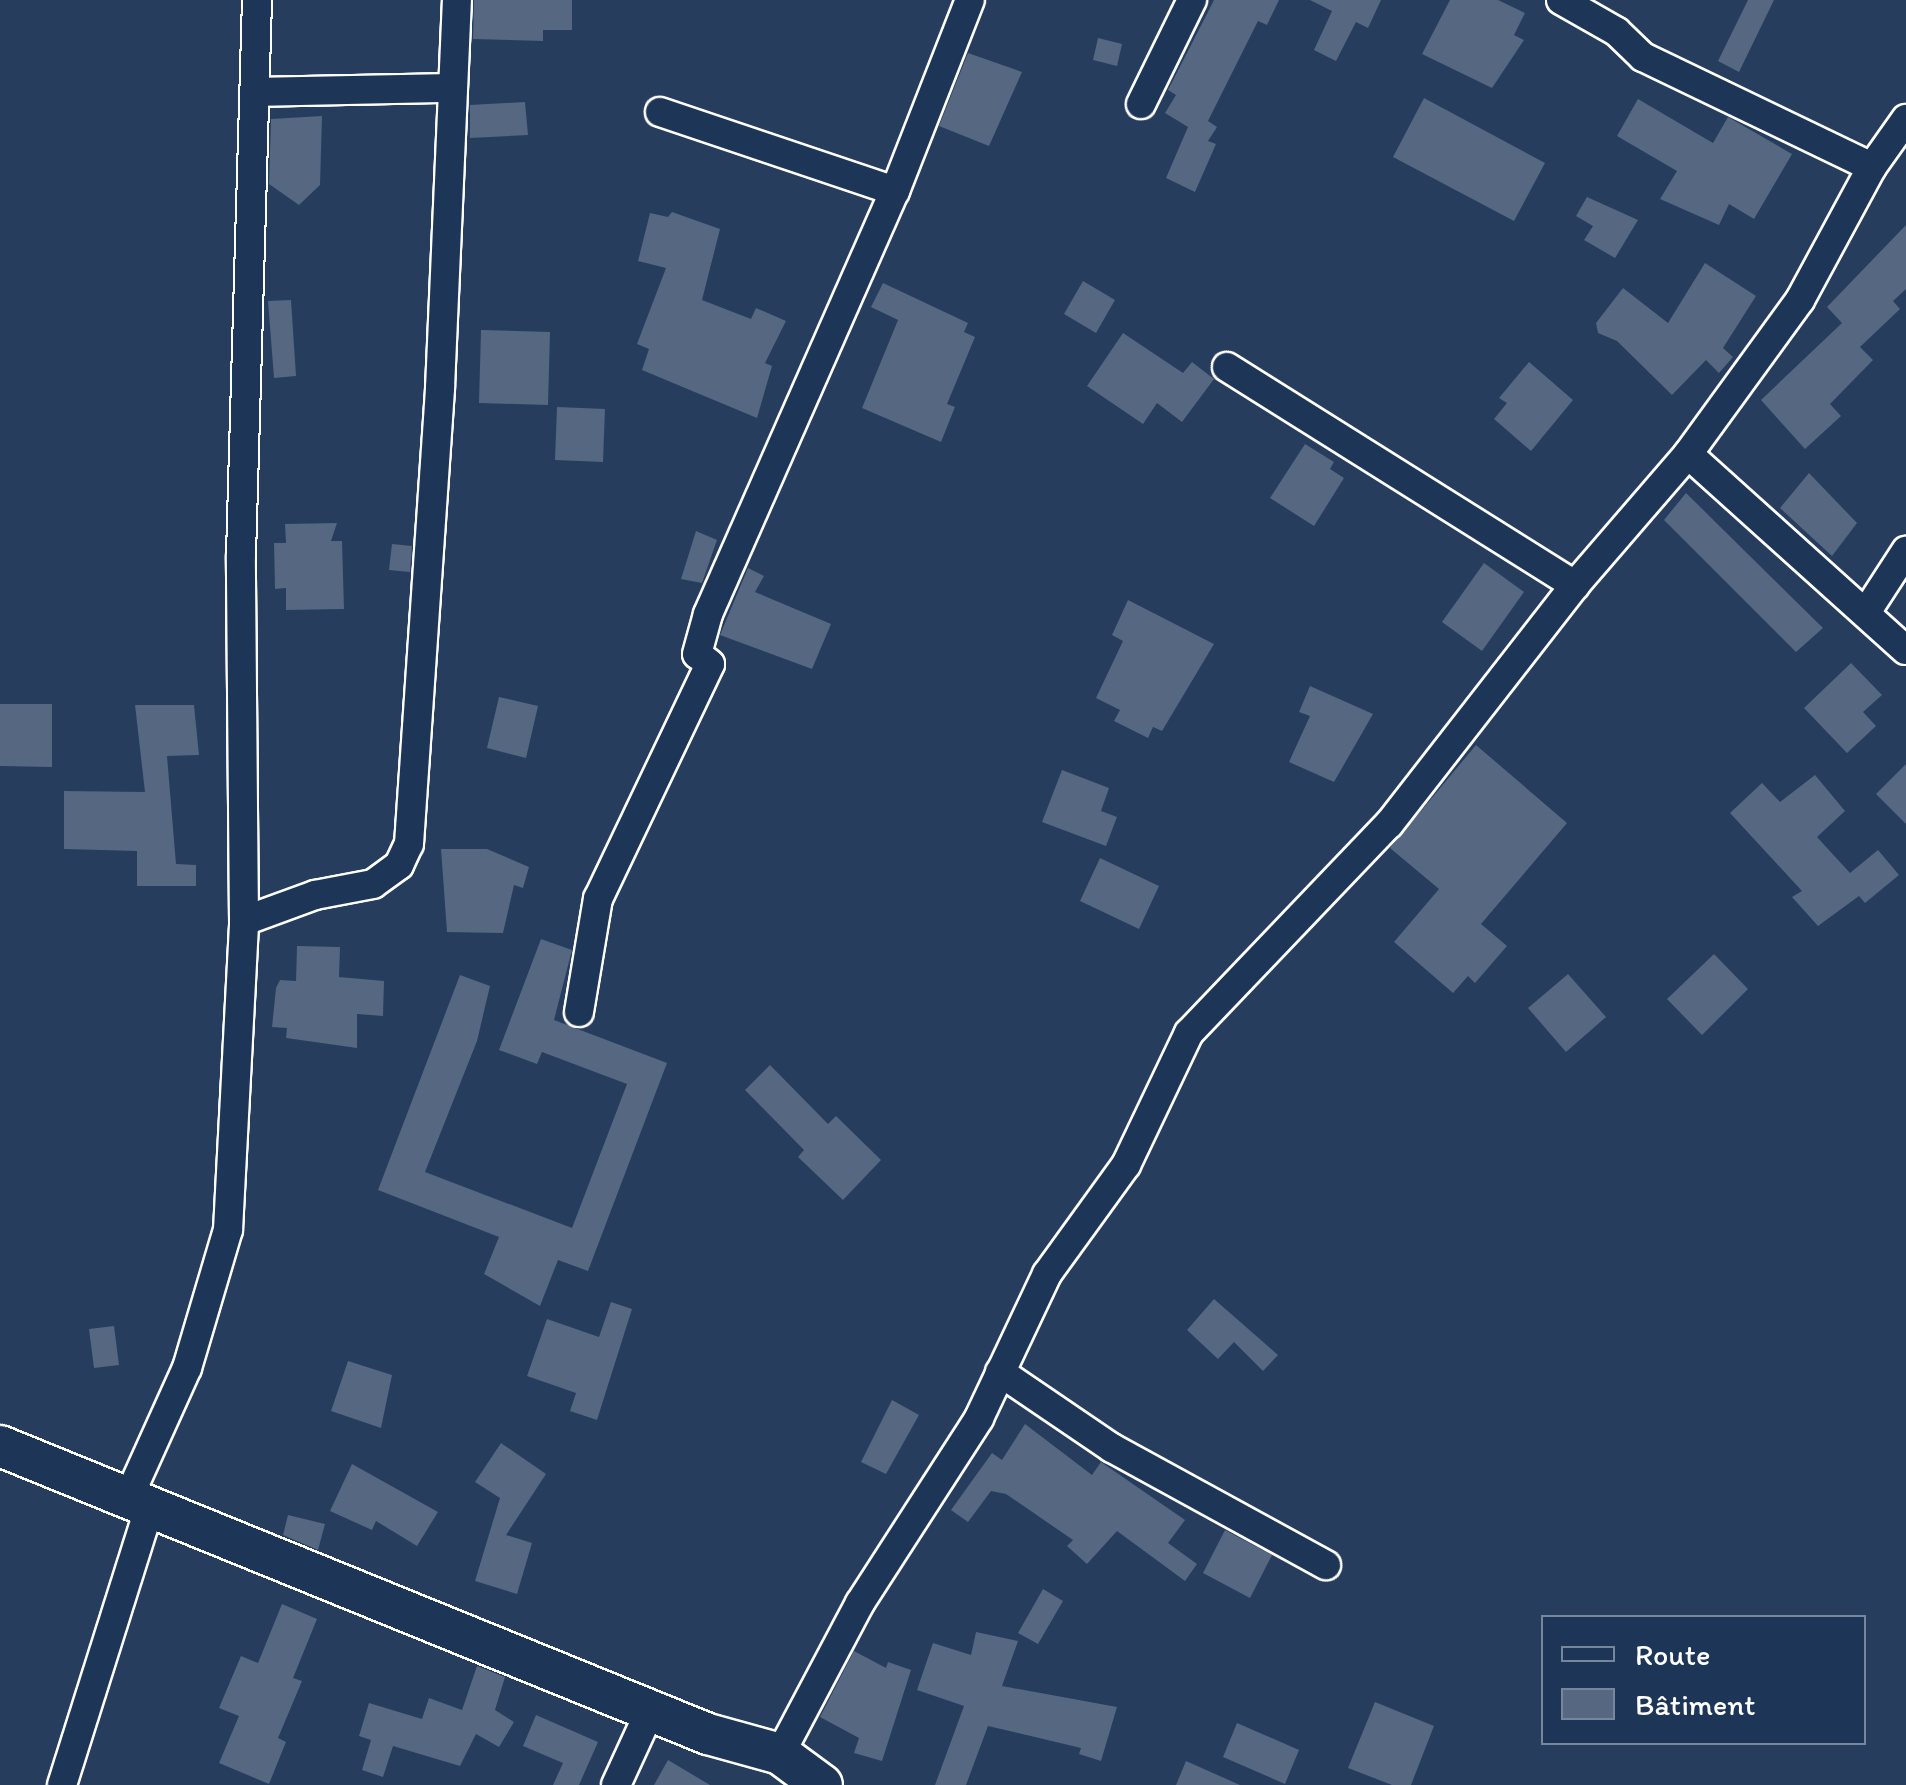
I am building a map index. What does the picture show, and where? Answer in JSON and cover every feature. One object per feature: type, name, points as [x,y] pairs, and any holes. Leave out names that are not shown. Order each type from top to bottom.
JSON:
[{"type":"street","points":[[62,1785],[141,1498],[187,1368],[228,1230],[244,921],[241,555],[257,0]]},
{"type":"street","points":[[244,921],[315,895],[373,884],[400,865],[410,844],[439,407],[450,88],[457,0]]},
{"type":"street","points":[[578,1012],[598,900],[710,664],[697,654],[708,614],[895,191],[970,0]]},
{"type":"street","points":[[1141,104],[1192,0]]},
{"type":"street","points":[[1560,0],[1617,32],[1643,57],[1872,168]]},
{"type":"street","points":[[255,92],[450,88]]},
{"type":"street","points":[[660,112],[895,191]]},
{"type":"street","points":[[780,1754],[860,1603],[922,1512],[1000,1372],[1047,1274],[1126,1166],[1158,1109],[1189,1033],[1390,824],[1575,585],[1688,454],[1800,300],[1872,168],[1906,118]]},
{"type":"street","points":[[1228,368],[1575,585]]},
{"type":"street","points":[[1688,454],[1906,650]]},
{"type":"street","points":[[1867,611],[1906,551]]},
{"type":"street","points":[[1000,1372],[1112,1448],[1326,1565]]},
{"type":"street","points":[[0,1446],[141,1498],[708,1734],[780,1754],[822,1785]]},
{"type":"street","points":[[616,1785],[651,1709]]},
{"type":"building","points":[[474,0],[572,0],[572,30],[543,30],[543,41],[473,39]]},
{"type":"building","points":[[1214,0],[1279,0],[1267,25],[1258,21],[1208,121],[1217,127],[1208,141],[1216,144],[1195,192],[1166,178],[1188,127],[1165,113],[1176,95],[1168,90]]},
{"type":"building","points":[[1310,0],[1381,0],[1368,28],[1356,22],[1336,61],[1314,50],[1332,11]]},
{"type":"building","points":[[1450,0],[1498,0],[1525,13],[1514,35],[1524,40],[1492,88],[1422,54]]},
{"type":"building","points":[[1748,0],[1774,0],[1739,72],[1718,61]]},
{"type":"building","points":[[1098,38],[1122,44],[1117,66],[1093,60]]},
{"type":"building","points":[[968,53],[1022,72],[989,146],[939,126]]},
{"type":"building","points":[[1424,98],[1545,163],[1514,221],[1393,157]]},
{"type":"building","points":[[1638,99],[1713,143],[1728,117],[1792,154],[1754,219],[1729,204],[1719,225],[1660,199],[1677,171],[1617,136]]},
{"type":"building","points":[[525,102],[528,135],[470,138],[470,105]]},
{"type":"building","points":[[322,116],[320,185],[299,205],[269,184],[271,119]]},
{"type":"building","points":[[1587,197],[1638,220],[1615,258],[1584,240],[1593,226],[1576,216]]},
{"type":"building","points":[[672,212],[720,229],[702,300],[751,319],[756,308],[786,321],[765,363],[772,366],[757,418],[642,370],[649,349],[637,344],[666,268],[638,261],[650,213],[668,217]]},
{"type":"building","points":[[1906,225],[1906,289],[1893,301],[1900,309],[1860,347],[1873,360],[1830,404],[1841,416],[1805,449],[1761,400],[1842,323],[1827,307]]},
{"type":"building","points":[[1705,263],[1756,296],[1723,348],[1733,357],[1719,373],[1706,360],[1672,395],[1617,341],[1598,333],[1596,323],[1623,288],[1668,323]]},
{"type":"building","points":[[1083,281],[1115,300],[1096,333],[1064,314]]},
{"type":"building","points":[[883,283],[968,323],[964,332],[975,337],[947,404],[955,407],[941,442],[862,408],[898,320],[871,307]]},
{"type":"building","points":[[291,300],[296,376],[274,378],[268,301]]},
{"type":"building","points":[[481,330],[550,332],[548,405],[479,403]]},
{"type":"building","points":[[1123,333],[1183,373],[1192,362],[1214,379],[1182,422],[1157,403],[1143,424],[1087,386]]},
{"type":"building","points":[[1529,362],[1573,400],[1531,451],[1494,419],[1507,403],[1499,398]]},
{"type":"building","points":[[557,407],[605,409],[603,462],[555,460]]},
{"type":"building","points":[[1305,444],[1334,462],[1330,469],[1344,478],[1314,526],[1270,498]]},
{"type":"building","points":[[1809,473],[1857,523],[1832,556],[1780,508]]},
{"type":"building","points":[[1686,493],[1823,628],[1796,652],[1664,520]]},
{"type":"building","points":[[337,523],[331,541],[342,541],[344,609],[286,610],[286,588],[275,589],[274,543],[286,543],[285,524]]},
{"type":"building","points":[[696,531],[717,540],[702,583],[681,579]]},
{"type":"building","points":[[392,544],[412,546],[410,572],[389,570]]},
{"type":"building","points":[[1484,563],[1524,592],[1482,651],[1442,622]]},
{"type":"building","points":[[748,568],[764,576],[755,592],[831,624],[812,669],[720,635]]},
{"type":"building","points":[[1128,600],[1214,644],[1162,731],[1153,727],[1148,738],[1114,721],[1120,710],[1096,698],[1123,641],[1112,635]]},
{"type":"building","points":[[1851,663],[1882,695],[1863,712],[1876,726],[1847,753],[1804,708]]},
{"type":"building","points":[[1310,686],[1373,714],[1334,782],[1289,762],[1310,716],[1299,712]]},
{"type":"building","points":[[499,697],[538,706],[526,758],[487,748]]},
{"type":"building","points":[[0,704],[52,704],[52,767],[0,766]]},
{"type":"building","points":[[135,705],[194,705],[199,755],[167,756],[176,864],[196,865],[196,886],[137,886],[137,851],[64,849],[64,791],[145,792]]},
{"type":"building","points":[[1476,745],[1567,823],[1481,924],[1507,946],[1475,983],[1468,976],[1453,993],[1394,942],[1439,889],[1390,848]]},
{"type":"building","points":[[1906,764],[1906,824],[1876,794]]},
{"type":"building","points":[[1062,770],[1109,788],[1101,811],[1117,817],[1106,846],[1042,822]]},
{"type":"building","points":[[1815,775],[1845,811],[1817,837],[1850,873],[1878,850],[1899,875],[1865,903],[1859,896],[1818,926],[1792,897],[1802,891],[1730,813],[1762,783],[1780,802]]},
{"type":"building","points":[[441,849],[487,849],[529,867],[523,888],[514,885],[503,933],[447,932]]},
{"type":"building","points":[[1100,858],[1159,886],[1139,929],[1080,901]]},
{"type":"building","points":[[541,939],[572,950],[554,1020],[667,1063],[588,1271],[558,1260],[540,1306],[484,1274],[499,1237],[378,1190],[460,975],[490,986],[477,1041],[425,1172],[572,1228],[627,1084],[542,1052],[537,1064],[499,1050]]},
{"type":"building","points":[[297,946],[340,947],[339,977],[384,981],[383,1016],[357,1014],[357,1048],[286,1038],[287,1028],[272,1027],[280,980],[296,981]]},
{"type":"building","points":[[1714,954],[1748,989],[1702,1035],[1667,999]]},
{"type":"building","points":[[1568,974],[1606,1017],[1566,1052],[1528,1008]]},
{"type":"building","points":[[770,1065],[828,1124],[836,1116],[881,1160],[843,1200],[798,1157],[804,1150],[745,1090]]},
{"type":"building","points":[[1214,1299],[1278,1355],[1263,1371],[1234,1342],[1218,1359],[1187,1330]]},
{"type":"building","points":[[611,1302],[632,1309],[597,1420],[570,1411],[576,1393],[527,1376],[547,1319],[599,1337]]},
{"type":"building","points":[[114,1326],[119,1365],[94,1368],[89,1329]]},
{"type":"building","points":[[348,1361],[392,1375],[381,1428],[331,1411]]},
{"type":"building","points":[[892,1400],[919,1415],[886,1474],[861,1462]]},
{"type":"building","points":[[1025,1424],[1092,1475],[1101,1462],[1185,1520],[1168,1543],[1197,1564],[1185,1581],[1117,1531],[1087,1564],[1067,1546],[1073,1540],[1006,1494],[991,1491],[968,1522],[951,1510],[992,1453],[1002,1460]]},
{"type":"building","points":[[501,1443],[546,1474],[506,1535],[532,1543],[517,1594],[475,1581],[500,1498],[475,1482]]},
{"type":"building","points":[[352,1464],[438,1512],[417,1546],[376,1521],[372,1530],[330,1511]]},
{"type":"building","points":[[288,1515],[325,1524],[318,1550],[283,1535]]},
{"type":"building","points":[[1225,1530],[1272,1555],[1250,1598],[1203,1573]]},
{"type":"building","points":[[1043,1589],[1063,1601],[1038,1644],[1018,1633]]},
{"type":"building","points":[[282,1604],[317,1619],[293,1678],[302,1681],[278,1738],[286,1742],[269,1784],[219,1763],[239,1716],[219,1708],[241,1656],[258,1663]]},
{"type":"building","points":[[976,1632],[1018,1641],[1002,1686],[1117,1707],[1101,1761],[1079,1754],[1081,1748],[988,1726],[966,1785],[935,1785],[964,1706],[917,1690],[933,1643],[971,1655]]},
{"type":"building","points":[[854,1651],[886,1668],[888,1662],[911,1670],[882,1761],[854,1753],[859,1738],[820,1717]]},
{"type":"building","points":[[477,1666],[505,1677],[495,1710],[514,1722],[499,1747],[476,1734],[460,1766],[393,1746],[383,1777],[362,1770],[371,1740],[359,1736],[369,1703],[422,1719],[429,1698],[462,1710]]},
{"type":"building","points":[[1375,1702],[1434,1726],[1411,1785],[1392,1785],[1348,1768]]},
{"type":"building","points":[[536,1715],[598,1742],[579,1785],[553,1785],[563,1763],[523,1746]]},
{"type":"building","points":[[1237,1723],[1299,1750],[1285,1784],[1223,1757]]},
{"type":"building","points":[[668,1760],[710,1785],[654,1785]]},
{"type":"building","points":[[1186,1761],[1240,1785],[1176,1785]]}]
